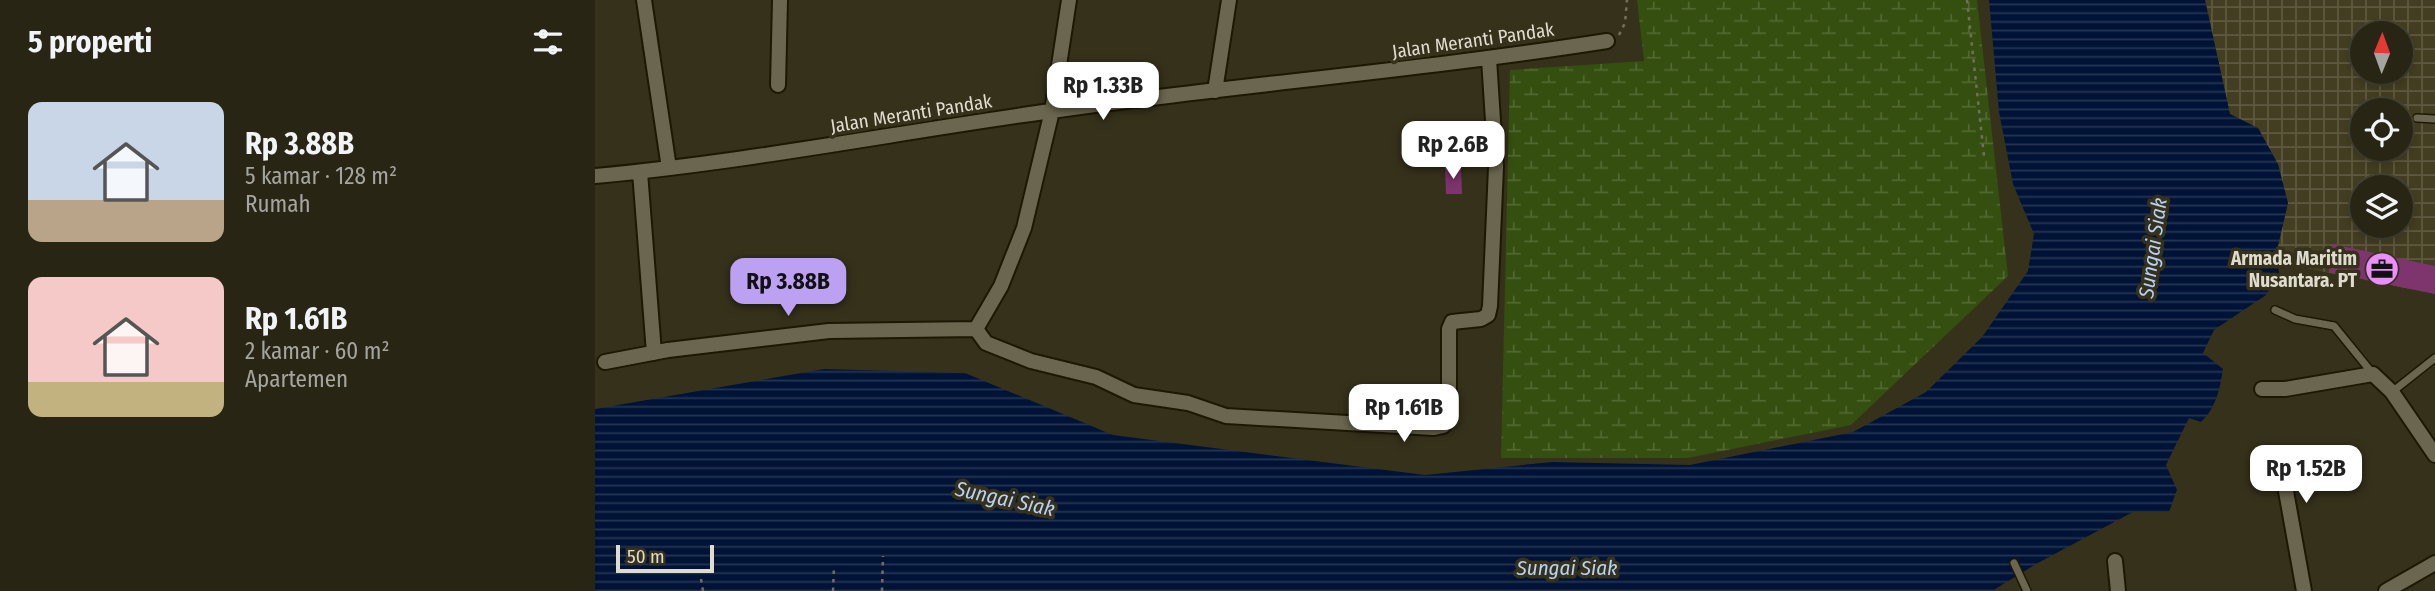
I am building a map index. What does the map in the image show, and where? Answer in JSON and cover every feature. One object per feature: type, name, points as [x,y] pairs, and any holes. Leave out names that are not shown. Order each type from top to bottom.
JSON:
[{"type":"street","points":[[644,0],[669,168]]},
{"type":"street","points":[[778,85],[780,0]]},
{"type":"street","points":[[976,329],[1001,286],[1024,228],[1052,111],[1069,0]]},
{"type":"street","points":[[1215,91],[1229,0]]},
{"type":"street","name":"Jalan Meranti Pandak","points":[[595,176],[669,168],[1052,111],[1489,59],[1607,41]]},
{"type":"street","points":[[976,329],[986,344],[1031,361],[1096,377],[1134,395],[1188,404],[1226,416],[1434,429],[1443,426],[1449,418],[1449,329],[1452,321],[1481,319],[1488,315],[1490,306],[1496,167],[1489,59]]},
{"type":"street","points":[[640,172],[654,353]]},
{"type":"street","points":[[605,362],[654,353],[829,331],[976,329]]},
{"type":"street","points":[[2262,389],[2285,389],[2373,374],[2392,392],[2435,455]]},
{"type":"street","points":[[2266,467],[2277,466],[2282,469],[2304,591]]},
{"type":"street","points":[[2115,561],[2118,591]]},
{"type":"street","points":[[2386,591],[2435,563]]},
{"type":"lane","points":[[2417,118],[2435,120]]},
{"type":"lane","points":[[2275,310],[2295,318],[2334,326],[2373,374]]},
{"type":"lane","points":[[2392,392],[2435,358]]},
{"type":"lane","points":[[2014,563],[2027,591]]},
{"type":"path","points":[[1607,41],[1619,36],[1625,23],[1627,0]]},
{"type":"path","points":[[1967,0],[1984,156]]},
{"type":"path","points":[[881,591],[883,556]]},
{"type":"path","points":[[833,591],[834,566]]},
{"type":"path","points":[[701,579],[703,591]]},
{"type":"shaded area","points":[[2205,0],[2435,0],[2435,294],[2290,265],[2277,250],[2288,203],[2278,165],[2258,128],[2230,114]]},
{"type":"green space","points":[[1637,0],[1977,0],[2008,276],[1851,425],[1688,458],[1501,458],[1510,70],[1644,61]]},
{"type":"water","name":"Sungai Siak","points":[[1989,0],[2205,0],[2230,114],[2258,128],[2278,164],[2288,203],[2277,250],[2279,275],[2266,295],[2214,330],[2203,353],[2223,369],[2220,384],[2217,398],[2206,417],[2201,422],[2189,418],[2166,465],[2177,490],[2169,512],[2133,512],[1992,591],[595,591],[595,409],[824,369],[965,373],[1113,435],[1425,475],[1552,462],[1690,465],[1853,432],[1926,392],[1982,337],[2028,271],[2034,234],[2013,184],[1999,112]]},
{"type":"building","points":[[1445,167],[1461,167],[1462,194],[1446,194]]},
{"type":"building","name":"Armada Maritim Nusantara. PT","points":[[2332,244],[2435,266],[2435,294],[2329,272]]},
{"type":"place","name":"Armada Maritim Nusantara. PT","points":[[2382,269]]}]
